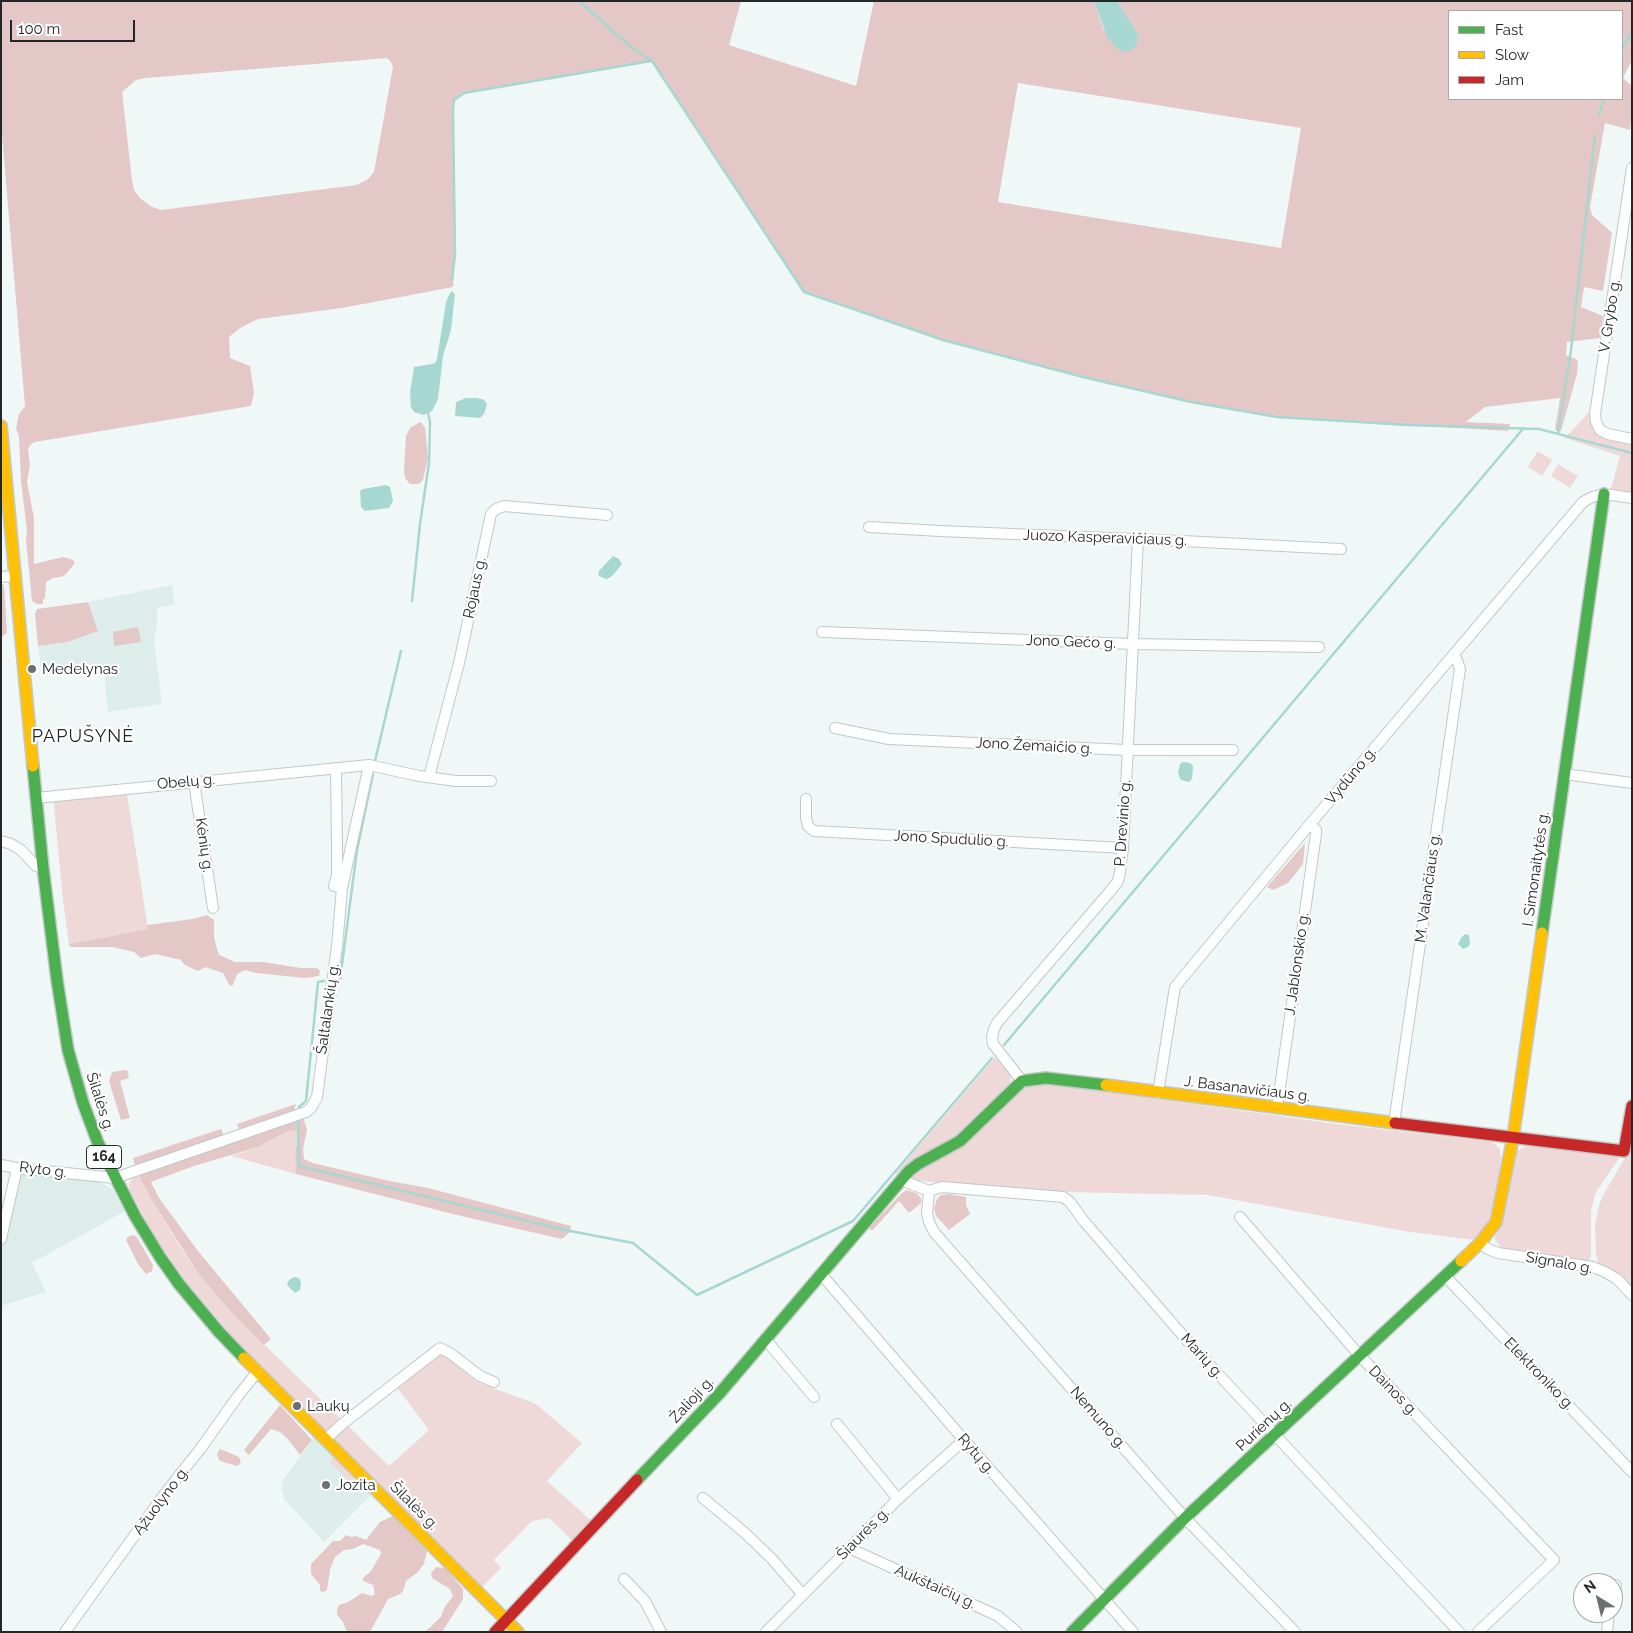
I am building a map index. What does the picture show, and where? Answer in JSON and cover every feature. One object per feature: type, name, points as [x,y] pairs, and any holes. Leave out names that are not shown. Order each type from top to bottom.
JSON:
[{"type":"street","name":"V. Grybo g.","points":[[1632,168],[1595,414],[1600,430],[1608,434],[1632,439]]},
{"type":"street","name":"Šilalės g.","points":[[1,426],[43,868],[57,980],[68,1050],[83,1103],[98,1143],[115,1178],[160,1257],[179,1284],[220,1332],[518,1632]]},
{"type":"street","points":[[1604,494],[1632,498]]},
{"type":"street","name":"Vydūno g.","points":[[1158,1093],[1175,987],[1310,824],[1583,502],[1604,494]]},
{"type":"street","name":"I. Simonaitytės g.","points":[[1480,1243],[1496,1222],[1512,1138],[1604,494]]},
{"type":"street","name":"Rojaus g.","points":[[429,777],[459,663],[491,514],[496,508],[504,506],[606,515]]},
{"type":"street","name":"Juozo Kasperavičiaus g.","points":[[869,526],[940,531],[1341,549]]},
{"type":"street","name":"P. Drevinio g.","points":[[1022,1081],[993,1044],[992,1037],[997,1023],[1112,889],[1118,880],[1120,872],[1123,848],[1138,539]]},
{"type":"street","points":[[1,577],[15,576]]},
{"type":"street","name":"Jono Gečo g.","points":[[822,632],[1133,644],[1319,647]]},
{"type":"street","name":"M. Valančiaus g.","points":[[1394,1123],[1460,668],[1453,656]]},
{"type":"street","name":"Jono Žemaičio g.","points":[[835,728],[889,739],[1127,750],[1233,750]]},
{"type":"street","points":[[369,765],[456,781],[491,781]]},
{"type":"street","name":"Obelų g.","points":[[36,798],[369,765]]},
{"type":"street","name":"Šaltalankių g.","points":[[115,1178],[306,1112],[311,1108],[316,1097],[337,946],[342,888],[369,765]]},
{"type":"street","points":[[336,768],[337,874],[334,886],[342,888]]},
{"type":"street","points":[[1564,774],[1632,783]]},
{"type":"street","name":"Kėnių g.","points":[[194,782],[213,908]]},
{"type":"street","name":"Jono Spudulio g.","points":[[806,799],[806,818],[808,826],[814,831],[1123,848]]},
{"type":"street","name":"J. Jablonskio g.","points":[[1277,1108],[1316,834],[1316,830],[1310,824]]},
{"type":"street","points":[[1,841],[21,850],[36,866],[43,868]]},
{"type":"street","name":"J. Basanavičiaus g.","points":[[1022,1081],[1046,1078],[1624,1151],[1632,1106]]},
{"type":"street","points":[[901,1180],[918,1164],[960,1141],[1022,1081]]},
{"type":"street","name":"Ryto g.","points":[[1,1165],[115,1178]]},
{"type":"street","points":[[1,1239],[17,1168]]},
{"type":"street","name":"Marių g.","points":[[901,1180],[929,1191],[942,1187],[1057,1196],[1063,1197],[1070,1202],[1083,1220],[1191,1345],[1459,1632]]},
{"type":"street","name":"Žalioji g.","points":[[495,1632],[719,1394],[901,1180]]},
{"type":"street","name":"Nemuno g.","points":[[929,1191],[927,1214],[934,1232],[1185,1518],[1295,1632]]},
{"type":"street","name":"Dainos g.","points":[[1240,1217],[1360,1356],[1554,1560],[1478,1632]]},
{"type":"street","name":"Purienų g.","points":[[1072,1632],[1185,1518],[1480,1243]]},
{"type":"street","name":"Signalo g.","points":[[1480,1243],[1498,1253],[1593,1267],[1617,1279],[1632,1295]]},
{"type":"street","name":"Rytų g.","points":[[821,1274],[964,1440],[1134,1632]]},
{"type":"street","name":"Elektroniko g.","points":[[1445,1276],[1632,1472]]},
{"type":"street","points":[[766,1340],[814,1397]]},
{"type":"street","points":[[326,1439],[341,1424],[440,1348],[450,1353],[480,1376],[494,1382]]},
{"type":"street","name":"Ąžuolyno g.","points":[[65,1632],[163,1496],[258,1371]]},
{"type":"street","points":[[837,1424],[898,1500]]},
{"type":"street","name":"Šiaurės g.","points":[[766,1632],[898,1500],[964,1440]]},
{"type":"street","points":[[702,1498],[745,1533],[772,1559],[803,1595]]},
{"type":"street","name":"Aukštaičių g.","points":[[849,1548],[991,1612],[1017,1632]]},
{"type":"street","points":[[624,1579],[645,1601],[661,1632]]},
{"type":"shaded area","points":[[1,1],[741,1],[729,45],[856,86],[874,1],[1094,1],[1104,30],[1138,38],[1137,32],[1117,1],[1632,1],[1632,60],[1623,78],[1632,86],[1630,130],[1605,123],[1590,207],[1592,215],[1612,233],[1603,291],[1584,287],[1581,307],[1603,316],[1600,338],[1567,342],[1566,355],[1578,360],[1577,374],[1561,431],[1555,430],[1560,398],[1485,407],[1466,422],[1510,424],[1508,431],[1277,417],[1191,402],[1083,377],[943,340],[804,292],[652,61],[464,93],[454,100],[455,255],[453,287],[342,308],[258,319],[240,328],[229,337],[230,358],[250,366],[254,393],[251,406],[35,442],[30,445],[28,449],[30,465],[27,482],[34,518],[34,564],[63,557],[73,560],[75,563],[65,575],[46,582],[43,604],[37,604],[32,601],[26,540],[27,530],[21,481],[19,437],[16,428],[19,414],[25,406],[1,123]],"holes":[[[387,58],[393,67],[374,172],[368,179],[357,185],[161,210],[150,206],[134,190],[122,92],[136,80]],[[1018,83],[1301,128],[1281,248],[998,202]]]},
{"type":"shaded area","points":[[1591,410],[1593,425],[1632,443],[1632,493],[1611,489],[1620,456],[1565,438]]},
{"type":"shaded area","points":[[420,422],[425,427],[428,458],[423,480],[419,484],[410,484],[405,478],[404,470],[406,436],[410,428]]},
{"type":"shaded area","points":[[1538,451],[1552,460],[1542,476],[1528,467]]},
{"type":"shaded area","points":[[1558,464],[1578,476],[1570,488],[1551,476]]},
{"type":"shaded area","points":[[1,584],[4,585],[7,633],[1,637]]},
{"type":"shaded area","points":[[172,585],[175,604],[157,608],[157,625],[154,640],[162,704],[108,712],[103,665],[42,676],[38,646],[68,642],[98,631],[88,602]]},
{"type":"shaded area","points":[[88,602],[98,631],[68,642],[38,646],[35,614],[37,609]]},
{"type":"shaded area","points":[[138,627],[141,642],[114,646],[113,632]]},
{"type":"shaded area","points":[[126,788],[148,929],[69,944],[53,796]]},
{"type":"shaded area","points":[[1305,843],[1303,864],[1288,883],[1273,890],[1267,887]]},
{"type":"shaded area","points":[[207,915],[214,920],[214,938],[219,955],[235,962],[263,962],[301,968],[316,968],[320,970],[319,976],[305,978],[256,973],[245,970],[237,974],[233,985],[230,986],[223,973],[205,967],[198,971],[185,965],[181,960],[155,954],[141,958],[134,952],[113,947],[70,947],[69,944],[148,929],[147,925],[193,919]]},
{"type":"shaded area","points":[[995,1057],[1008,1069],[1011,1075],[1010,1087],[950,1142],[900,1175],[896,1173]]},
{"type":"shaded area","points":[[127,1070],[129,1078],[120,1081],[130,1118],[121,1120],[109,1081],[112,1072]]},
{"type":"shaded area","points":[[1044,1083],[1337,1124],[1490,1142],[1500,1150],[1501,1158],[1489,1220],[1474,1240],[1410,1232],[1208,1195],[1065,1192],[917,1181],[913,1179],[912,1176],[1022,1089],[1034,1084]]},
{"type":"shaded area","points":[[296,1104],[294,1110],[239,1129],[237,1124]]},
{"type":"shaded area","points":[[303,1116],[307,1130],[303,1149],[304,1159],[313,1163],[428,1188],[571,1226],[570,1232],[562,1239],[461,1216],[296,1174],[295,1158],[298,1132],[296,1130],[286,1132],[258,1147],[194,1166],[151,1182],[159,1198],[198,1251],[271,1339],[264,1345],[229,1310],[198,1273],[151,1199],[138,1174]]},
{"type":"shaded area","points":[[221,1129],[224,1136],[135,1165],[133,1158]]},
{"type":"shaded area","points":[[290,1130],[297,1130],[298,1132],[295,1158],[296,1174],[231,1156],[258,1147]]},
{"type":"shaded area","points":[[1528,1145],[1620,1157],[1596,1192],[1591,1211],[1591,1257],[1588,1261],[1582,1262],[1502,1249],[1495,1240],[1517,1151]]},
{"type":"shaded area","points":[[1627,1154],[1632,1154],[1632,1289],[1599,1265],[1596,1254],[1595,1226],[1598,1209],[1602,1197]]},
{"type":"shaded area","points":[[16,1172],[100,1182],[112,1189],[125,1211],[32,1263],[46,1292],[1,1306],[1,1239]]},
{"type":"shaded area","points":[[138,1174],[181,1248],[198,1273],[229,1310],[389,1466],[429,1430],[392,1381],[433,1346],[477,1382],[536,1404],[582,1443],[547,1481],[595,1524],[576,1544],[549,1518],[532,1521],[494,1560],[501,1568],[481,1588],[233,1337],[186,1282],[157,1240],[130,1191],[130,1181]]},
{"type":"shaded area","points":[[906,1190],[916,1193],[921,1198],[921,1203],[909,1213],[899,1201],[872,1231],[869,1228]]},
{"type":"shaded area","points":[[948,1194],[966,1197],[966,1205],[970,1214],[949,1230],[936,1216],[934,1208],[937,1199],[941,1195]]},
{"type":"shaded area","points":[[132,1235],[136,1236],[153,1265],[152,1271],[146,1274],[138,1264],[126,1240]]},
{"type":"shaded area","points":[[280,1405],[312,1440],[300,1455],[287,1438],[280,1432],[271,1429],[249,1455],[244,1450]]},
{"type":"shaded area","points":[[315,1436],[373,1493],[324,1542],[284,1499],[281,1488],[283,1480]]},
{"type":"shaded area","points":[[220,1449],[239,1457],[241,1462],[238,1466],[219,1460],[217,1454]]},
{"type":"shaded area","points":[[334,1457],[354,1477],[352,1481],[349,1481],[331,1463],[331,1458]]},
{"type":"shaded area","points":[[393,1516],[427,1551],[424,1564],[418,1572],[406,1581],[400,1594],[388,1599],[370,1632],[347,1632],[343,1622],[337,1615],[337,1609],[339,1605],[348,1602],[362,1593],[372,1596],[375,1594],[373,1585],[363,1581],[363,1578],[371,1571],[381,1554],[380,1550],[363,1544],[353,1549],[344,1550],[335,1557],[330,1570],[327,1590],[323,1592],[320,1591],[320,1585],[311,1574],[311,1564],[333,1541],[340,1541],[346,1535],[366,1540],[380,1522]]},
{"type":"shaded area","points":[[436,1567],[445,1568],[463,1589],[463,1599],[442,1632],[425,1632],[441,1617],[444,1608],[453,1596],[450,1589],[432,1578],[431,1573]]},
{"type":"water","points":[[1094,1],[1117,1],[1137,32],[1136,46],[1124,52],[1108,39]]},
{"type":"water","points":[[452,291],[455,294],[451,330],[443,356],[438,399],[432,411],[424,415],[414,412],[411,407],[410,392],[414,367],[435,363],[437,359],[446,302]]},
{"type":"water","points":[[466,398],[484,400],[487,404],[484,414],[480,418],[455,416],[456,402]]},
{"type":"water","points":[[386,485],[390,487],[393,501],[389,508],[365,511],[361,507],[360,491]]},
{"type":"water","points":[[613,556],[619,559],[622,564],[607,579],[598,575],[599,571]]},
{"type":"water","points":[[1183,762],[1190,763],[1193,766],[1192,779],[1189,782],[1181,780],[1179,776],[1180,764]]},
{"type":"water","points":[[1465,934],[1469,935],[1470,944],[1463,949],[1458,944]]},
{"type":"water","points":[[294,1277],[299,1278],[301,1283],[300,1290],[295,1293],[287,1284]]},
{"type":"waterway","points":[[579,1],[631,47],[652,61],[804,292],[943,340],[1083,377],[1191,402],[1277,417],[1407,425],[1539,429],[1632,453]]},
{"type":"waterway","points":[[1623,47],[1632,31]]},
{"type":"waterway","points":[[452,279],[455,255],[454,100],[464,93],[651,61]]},
{"type":"waterway","points":[[1599,115],[1604,100]]},
{"type":"waterway","points":[[1558,433],[1571,350],[1595,136]]},
{"type":"waterway","points":[[412,601],[429,463],[430,422],[428,413]]},
{"type":"waterway","points":[[1004,1045],[1522,430]]},
{"type":"waterway","points":[[375,761],[401,651]]},
{"type":"waterway","points":[[340,980],[357,850],[373,774]]},
{"type":"waterway","points":[[299,1107],[306,1101],[318,982],[324,981]]},
{"type":"waterway","points":[[298,1120],[299,1166],[565,1230],[633,1243],[697,1295],[853,1221],[992,1058]]},
{"type":"traffic: fast","points":[[1542,933],[1604,494]]},
{"type":"traffic: fast","points":[[33,766],[57,980],[68,1050],[83,1103],[98,1143],[135,1216],[160,1257],[179,1284],[219,1332],[244,1358]]},
{"type":"traffic: fast","points":[[637,1480],[719,1394],[909,1171],[960,1141],[1022,1081],[1046,1078],[1106,1085]]},
{"type":"traffic: fast","points":[[1072,1632],[1185,1518],[1461,1261]]},
{"type":"traffic: slow","points":[[1,426],[33,766]]},
{"type":"traffic: slow","points":[[1461,1261],[1480,1243],[1496,1222],[1513,1138],[1542,933]]},
{"type":"traffic: slow","points":[[1106,1085],[1395,1123]]},
{"type":"traffic: slow","points":[[244,1358],[518,1632]]},
{"type":"traffic: jam","points":[[1395,1123],[1624,1151],[1632,1106]]},
{"type":"traffic: jam","points":[[495,1632],[637,1480]]},
{"type":"place","name":"Medelynas","points":[[32,669]]},
{"type":"place","name":"Laukų","points":[[297,1406]]},
{"type":"place","name":"Jozita","points":[[326,1485]]},
{"type":"district","name":"PAPUŠYNĖ","points":[[83,737]]}]
